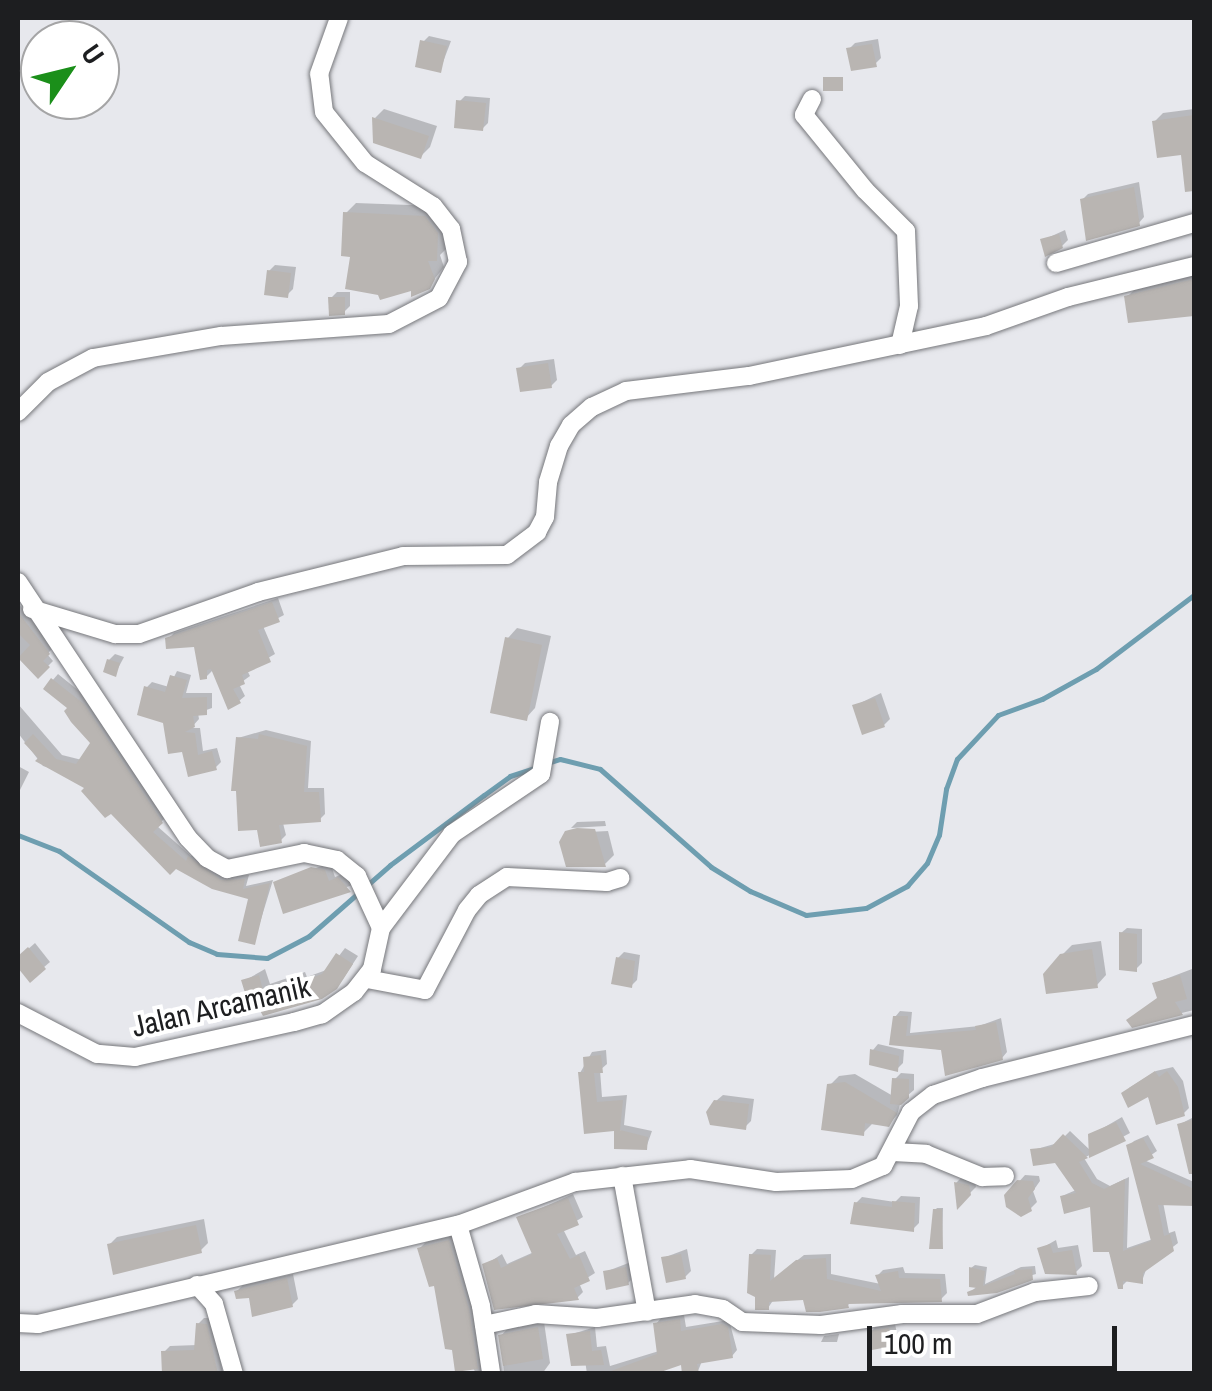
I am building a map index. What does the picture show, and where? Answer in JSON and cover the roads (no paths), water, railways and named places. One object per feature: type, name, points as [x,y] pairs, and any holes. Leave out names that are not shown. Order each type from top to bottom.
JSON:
[{"type":"street","points":[[18,412],[48,382],[93,358],[221,336],[390,324],[439,298],[458,262],[452,229],[433,206],[365,163],[324,112],[319,74],[339,18]]},
{"type":"street","points":[[812,99],[804,115],[865,190],[906,231],[909,306],[900,345]]},
{"type":"street","points":[[1056,263],[1194,223]]},
{"type":"street","points":[[32,609],[115,634],[139,634],[258,592],[402,556],[507,554],[537,532],[545,516],[548,482],[559,446],[571,426],[592,407],[626,391],[749,376],[900,345],[986,326],[1068,297],[1194,266]]},
{"type":"street","points":[[18,582],[32,609],[188,838],[208,858],[227,869],[304,854],[337,860],[357,876],[381,928]]},
{"type":"street","points":[[550,722],[542,774],[452,834],[381,928],[366,979],[425,990],[434,980],[468,910],[480,895],[507,877],[606,882],[620,878]]},
{"type":"street","name":"Jalan Arcamanik","points":[[18,1013],[98,1054],[135,1057],[322,1014],[342,1004],[366,979]]},
{"type":"street","points":[[18,1324],[38,1324],[458,1226],[490,1217],[557,1187],[690,1169],[776,1182],[834,1181],[870,1174],[893,1152],[911,1112],[933,1096],[982,1078],[1194,1025]]},
{"type":"street","points":[[893,1152],[926,1154],[982,1177],[1005,1176]]},
{"type":"street","points":[[622,1176],[647,1312]]},
{"type":"street","points":[[458,1226],[484,1324],[491,1372]]},
{"type":"street","points":[[197,1285],[214,1304],[234,1374]]},
{"type":"street","points":[[484,1324],[536,1314],[597,1318],[711,1305],[742,1322],[820,1325],[902,1314],[977,1314],[1035,1292],[1089,1286]]},
{"type":"waterway","points":[[550,762],[560,759],[600,769],[711,867],[750,891],[806,915],[866,908],[907,886],[927,863],[939,835],[946,789],[957,759],[998,715],[1042,699],[1096,669],[1194,595]]},
{"type":"waterway","points":[[18,835],[59,851],[189,942],[217,954],[267,958],[309,936],[390,865],[510,776],[535,768]]}]
